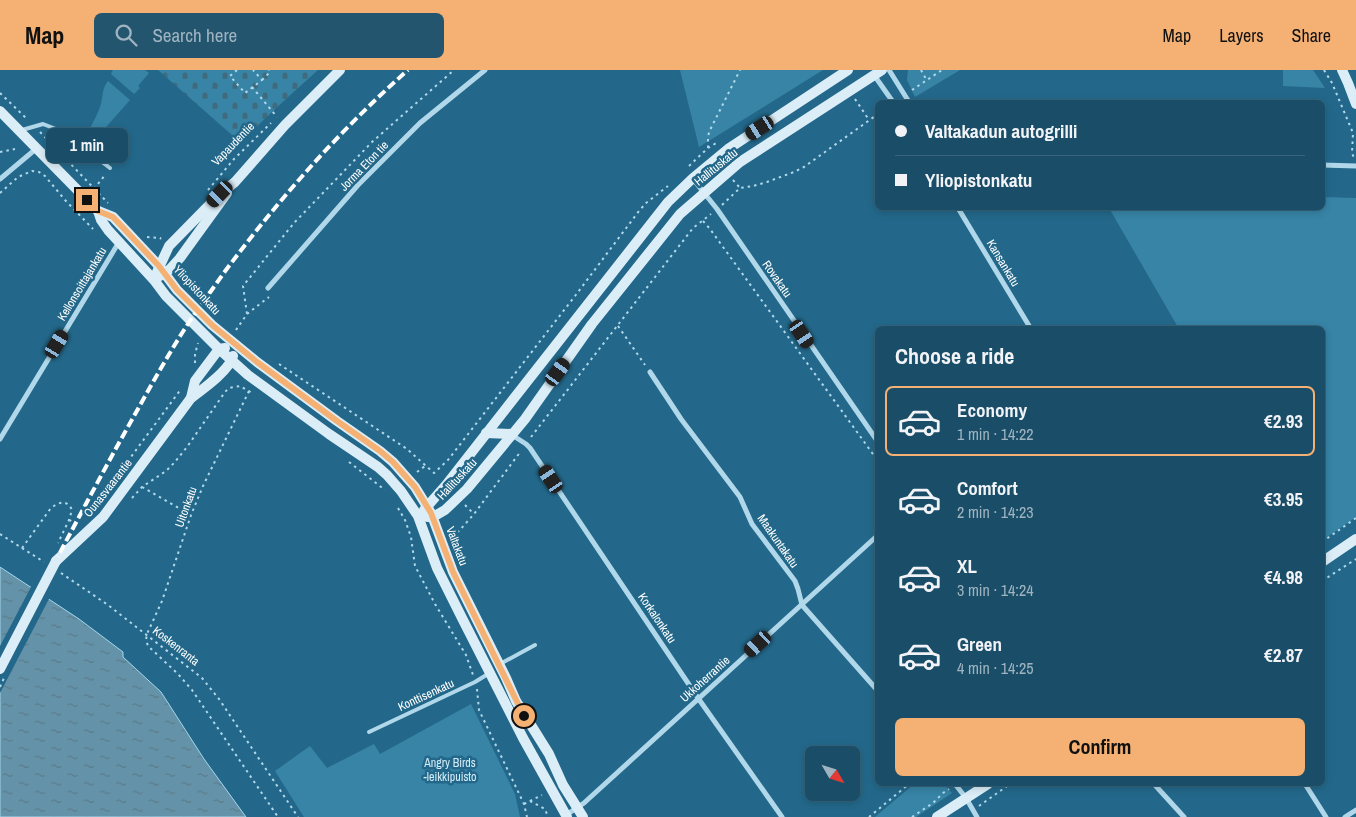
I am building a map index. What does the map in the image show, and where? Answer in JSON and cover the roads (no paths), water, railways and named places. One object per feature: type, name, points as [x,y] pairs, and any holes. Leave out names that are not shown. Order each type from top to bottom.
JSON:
[{"type":"street","name":"Vapaudentie","points":[[161,270],[175,264],[235,182],[284,125],[340,70]]},
{"type":"street","name":"Jorma Eton tie","points":[[268,288],[358,184],[420,123],[485,70]]},
{"type":"street","name":"Hallituskatu","points":[[418,516],[446,485],[668,202],[728,149],[848,70]]},
{"type":"street","points":[[889,70],[908,100]]},
{"type":"street","points":[[1342,70],[1356,104]]},
{"type":"street","name":"Hallituskatu","points":[[418,516],[433,517],[445,510],[467,489],[524,419],[592,324],[680,214],[740,162],[876,72]]},
{"type":"street","points":[[876,72],[891,100]]},
{"type":"street","name":"Yliopistonkatu","points":[[0,111],[98,211],[113,217],[177,290],[212,325],[236,345]]},
{"type":"street","points":[[0,179],[36,148]]},
{"type":"street","points":[[1325,165],[1356,165]]},
{"type":"street","name":"Rovakatu","points":[[693,178],[875,438]]},
{"type":"street","name":"Vapaudentie","points":[[154,280],[161,270],[169,246],[220,194],[235,182]]},
{"type":"street","name":"Kansankatu","points":[[959,210],[1029,326]]},
{"type":"street","name":"Yliopistonkatu","points":[[98,211],[101,220],[108,230],[154,280],[166,296],[219,349]]},
{"type":"street","name":"Kellonsoittajankatu","points":[[0,439],[120,242]]},
{"type":"street","points":[[592,324],[587,305],[606,307]]},
{"type":"street","points":[[219,349],[236,345],[232,362]]},
{"type":"street","name":"Valtakatu","points":[[236,345],[393,462],[415,487],[428,506],[453,572],[500,664],[516,701],[549,754],[563,785],[580,813]]},
{"type":"street","points":[[219,349],[248,375],[378,467],[398,487],[418,516],[437,568],[523,738],[567,816]]},
{"type":"street","name":"Ounasvaarantie","points":[[191,398],[195,381],[219,349]]},
{"type":"street","name":"Ounasvaarantie","points":[[0,669],[57,566],[103,517],[191,398],[209,385],[232,362]]},
{"type":"street","name":"Maakuntakatu","points":[[650,372],[687,426],[740,497],[752,524],[795,581],[802,604],[875,688]]},
{"type":"street","points":[[486,433],[512,434]]},
{"type":"street","name":"Korkalonkatu","points":[[512,434],[526,444],[698,698],[782,817]]},
{"type":"street","name":"Ukkoherrantie","points":[[567,816],[580,813],[698,698],[875,538]]},
{"type":"street","points":[[1325,560],[1356,539]]},
{"type":"street","points":[[957,786],[977,817]]},
{"type":"street","points":[[938,817],[985,786]]},
{"type":"street","points":[[1156,786],[1184,817]]},
{"type":"street","points":[[1306,786],[1326,817]]},
{"type":"street","points":[[1345,817],[1356,810]]},
{"type":"lane","points":[[20,130],[43,124],[61,131],[109,169]]},
{"type":"lane","points":[[500,664],[535,645]]},
{"type":"lane","name":"Konttisenkatu","points":[[369,732],[475,682],[490,673]]},
{"type":"water","points":[[0,567],[79,619],[123,652],[123,657],[161,692],[204,759],[246,817],[0,817]]},
{"type":"railway","points":[[0,668],[120,441],[167,357],[193,316],[265,219],[310,167],[382,93],[408,70]]},
{"type":"park label","name":"Angry Birds -leikkipuisto","points":[[450,770]]}]
